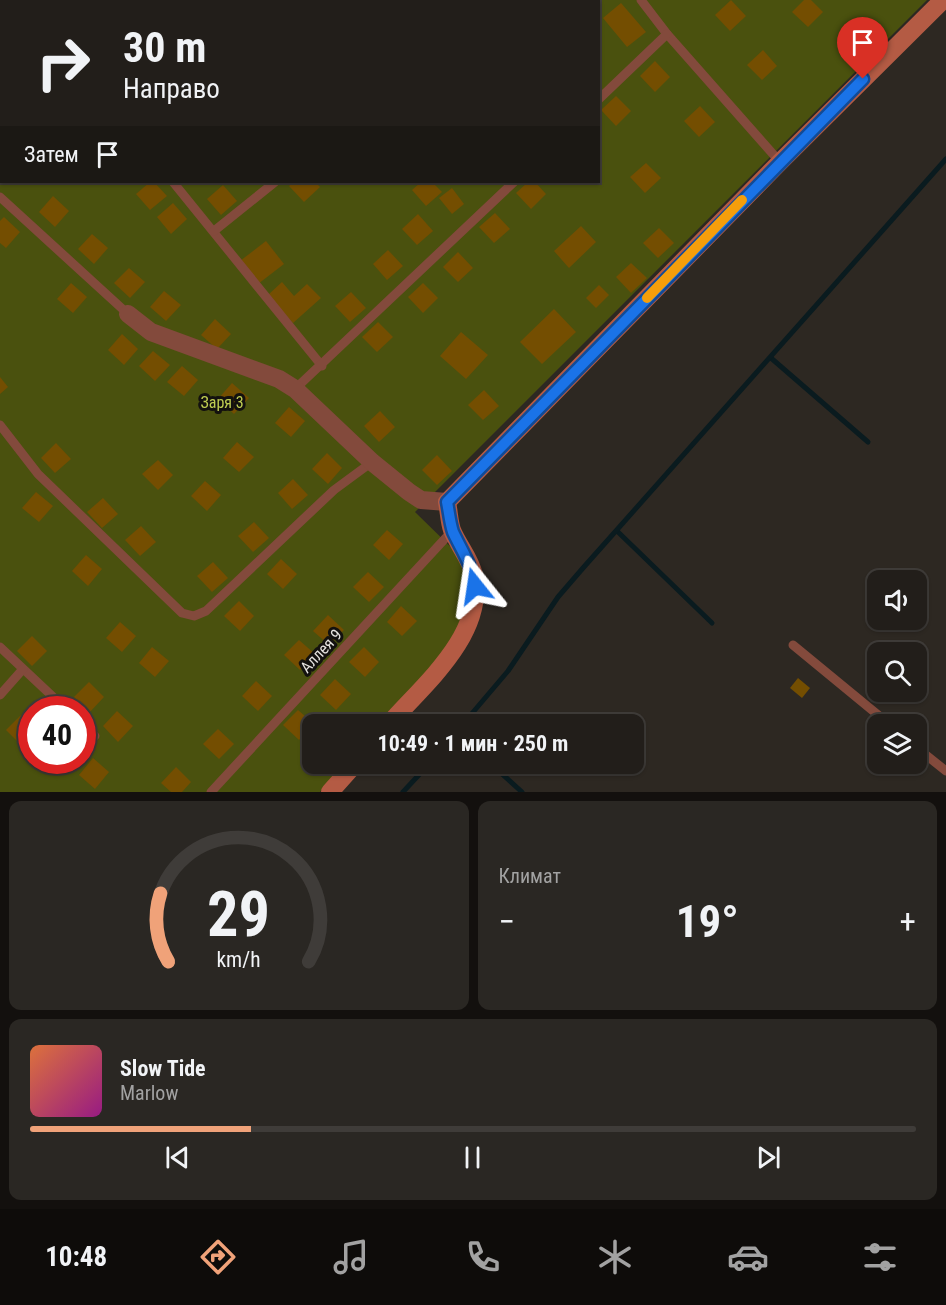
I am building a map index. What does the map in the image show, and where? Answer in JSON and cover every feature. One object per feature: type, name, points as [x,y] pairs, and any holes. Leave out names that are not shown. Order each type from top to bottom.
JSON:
[{"type":"street","points":[[447,502],[780,162],[943,0]]},
{"type":"street","points":[[128,314],[152,332],[279,379],[295,389],[372,462],[422,500],[447,502]]},
{"type":"street","points":[[398,714],[454,650],[473,611],[476,599],[473,573],[465,550],[453,530],[447,502]]},
{"type":"street","points":[[330,792],[346,774]]},
{"type":"lane","points":[[641,0],[667,34],[780,162]]},
{"type":"lane","points":[[600,98],[667,34]]},
{"type":"lane","points":[[174,183],[322,366]]},
{"type":"lane","points":[[214,231],[274,183]]},
{"type":"lane","points":[[295,389],[322,366],[513,183]]},
{"type":"lane","points":[[0,197],[128,314]]},
{"type":"lane","points":[[0,425],[38,474],[182,613],[194,616],[206,611],[334,490],[372,462]]},
{"type":"lane","name":"Аллея 9","points":[[211,792],[453,530]]},
{"type":"lane","points":[[793,645],[877,714]]},
{"type":"lane","points":[[0,647],[52,696]]},
{"type":"lane","points":[[0,695],[23,669]]},
{"type":"lane","points":[[927,756],[946,771]]},
{"type":"green space","name":"Заря 3","points":[[600,0],[927,0],[415,512],[459,555],[469,594],[464,623],[448,650],[390,714],[302,714],[302,774],[336,774],[320,792],[0,792],[0,183],[600,183]]},
{"type":"building","points":[[731,0],[746,16],[730,31],[715,15]]},
{"type":"building","points":[[804,0],[811,0],[823,12],[808,27],[792,12]]},
{"type":"building","points":[[621,3],[646,32],[627,47],[603,18]]},
{"type":"building","points":[[763,50],[777,66],[762,80],[747,65]]},
{"type":"building","points":[[655,61],[670,77],[655,92],[640,76]]},
{"type":"building","points":[[616,96],[631,111],[616,126],[601,110]]},
{"type":"building","points":[[700,106],[715,122],[699,137],[684,121]]},
{"type":"building","points":[[646,163],[661,178],[645,193],[630,177]]},
{"type":"building","points":[[149,183],[155,183],[167,196],[150,210],[136,194]]},
{"type":"building","points":[[293,183],[316,183],[320,187],[304,202],[289,186]]},
{"type":"building","points":[[420,183],[433,183],[442,192],[426,206],[412,190]]},
{"type":"building","points":[[527,183],[536,183],[546,194],[531,209],[516,193]]},
{"type":"building","points":[[223,185],[237,201],[221,215],[207,199]]},
{"type":"building","points":[[452,188],[464,204],[452,214],[439,198]]},
{"type":"building","points":[[53,196],[69,211],[55,227],[39,212]]},
{"type":"building","points":[[173,203],[187,219],[171,234],[157,217]]},
{"type":"building","points":[[495,213],[510,229],[494,243],[479,227]]},
{"type":"building","points":[[418,214],[433,231],[417,245],[402,229]]},
{"type":"building","points":[[4,217],[20,232],[6,248],[0,243],[0,221]]},
{"type":"building","points":[[581,226],[596,242],[569,268],[554,251]]},
{"type":"building","points":[[659,228],[674,243],[658,258],[643,243]]},
{"type":"building","points":[[92,234],[108,248],[94,264],[78,249]]},
{"type":"building","points":[[266,241],[284,264],[258,284],[240,261]]},
{"type":"building","points":[[388,250],[403,266],[387,280],[373,264]]},
{"type":"building","points":[[458,252],[473,268],[458,282],[443,267]]},
{"type":"building","points":[[631,263],[647,278],[631,293],[616,277]]},
{"type":"building","points":[[129,268],[145,282],[130,298],[114,283]]},
{"type":"building","points":[[282,282],[294,296],[307,284],[321,298],[293,323],[268,295]]},
{"type":"building","points":[[71,283],[87,297],[73,313],[57,299]]},
{"type":"building","points":[[423,283],[438,298],[423,313],[408,297]]},
{"type":"building","points":[[599,285],[609,295],[596,308],[586,298]]},
{"type":"building","points":[[164,291],[181,305],[166,321],[150,307]]},
{"type":"building","points":[[351,292],[366,308],[350,322],[335,306]]},
{"type":"building","points":[[554,309],[576,332],[542,364],[520,342]]},
{"type":"building","points":[[215,319],[231,334],[217,349],[201,335]]},
{"type":"building","points":[[378,322],[393,337],[377,352],[362,337]]},
{"type":"building","points":[[461,332],[488,355],[466,379],[440,356]]},
{"type":"building","points":[[122,334],[138,349],[124,365],[108,350]]},
{"type":"building","points":[[153,351],[170,365],[155,381],[139,366]]},
{"type":"building","points":[[182,366],[198,380],[184,396],[167,382]]},
{"type":"building","points":[[0,377],[8,387],[0,394]]},
{"type":"building","points":[[232,383],[249,398],[234,414],[218,399]]},
{"type":"building","points":[[484,390],[499,406],[483,420],[468,405]]},
{"type":"building","points":[[289,407],[305,421],[291,437],[275,423]]},
{"type":"building","points":[[380,411],[395,427],[379,442],[364,426]]},
{"type":"building","points":[[237,442],[254,457],[239,472],[223,458]]},
{"type":"building","points":[[56,443],[71,459],[55,473],[41,458]]},
{"type":"building","points":[[327,453],[342,468],[328,484],[312,469]]},
{"type":"building","points":[[437,455],[452,471],[437,485],[422,470]]},
{"type":"building","points":[[158,460],[173,475],[158,490],[142,474]]},
{"type":"building","points":[[293,479],[308,495],[292,509],[278,493]]},
{"type":"building","points":[[205,481],[221,495],[207,511],[191,496]]},
{"type":"building","points":[[36,492],[53,506],[39,522],[22,508]]},
{"type":"building","points":[[103,498],[118,514],[102,528],[87,512]]},
{"type":"building","points":[[254,522],[269,538],[253,552],[238,536]]},
{"type":"building","points":[[141,526],[156,542],[140,556],[125,540]]},
{"type":"building","points":[[387,530],[403,544],[389,560],[373,545]]},
{"type":"building","points":[[86,555],[102,569],[88,586],[72,571]]},
{"type":"building","points":[[281,559],[297,574],[283,589],[267,574]]},
{"type":"building","points":[[213,562],[228,578],[212,592],[197,576]]},
{"type":"building","points":[[368,572],[384,587],[369,602],[353,587]]},
{"type":"building","points":[[239,601],[254,616],[240,631],[224,616]]},
{"type":"building","points":[[401,606],[417,621],[402,636],[387,622]]},
{"type":"building","points":[[328,615],[344,630],[329,645],[313,631]]},
{"type":"building","points":[[120,622],[136,636],[122,652],[106,638]]},
{"type":"building","points":[[32,636],[47,651],[32,666],[17,651]]},
{"type":"building","points":[[299,640],[315,654],[300,670],[284,655]]},
{"type":"building","points":[[152,647],[169,661],[155,677],[139,663]]},
{"type":"building","points":[[364,647],[379,662],[365,677],[349,662]]},
{"type":"building","points":[[798,678],[810,688],[802,698],[790,688]]},
{"type":"building","points":[[335,679],[351,694],[336,710],[320,695]]},
{"type":"building","points":[[256,681],[272,696],[258,711],[242,696]]},
{"type":"building","points":[[89,682],[104,697],[96,706],[96,696],[75,696]]},
{"type":"building","points":[[298,710],[303,714],[302,737],[299,740],[283,725]]},
{"type":"building","points":[[117,711],[133,726],[118,742],[103,726]]},
{"type":"building","points":[[18,718],[18,742],[6,730]]},
{"type":"building","points":[[218,729],[234,744],[219,759],[203,744]]},
{"type":"building","points":[[96,761],[109,772],[95,789],[79,775],[96,774]]},
{"type":"building","points":[[176,767],[191,782],[182,792],[171,792],[161,783]]},
{"type":"waterway","points":[[471,714],[508,671],[558,597],[946,159]]},
{"type":"waterway","points":[[771,358],[868,442]]},
{"type":"waterway","points":[[617,531],[712,623]]},
{"type":"waterway","points":[[403,792],[420,774]]},
{"type":"waterway","points":[[502,774],[522,792]]},
{"type":"slow traffic","points":[[647,298],[742,200]]},
{"type":"route","points":[[475,586],[465,550],[453,530],[447,502],[863,79]]}]
